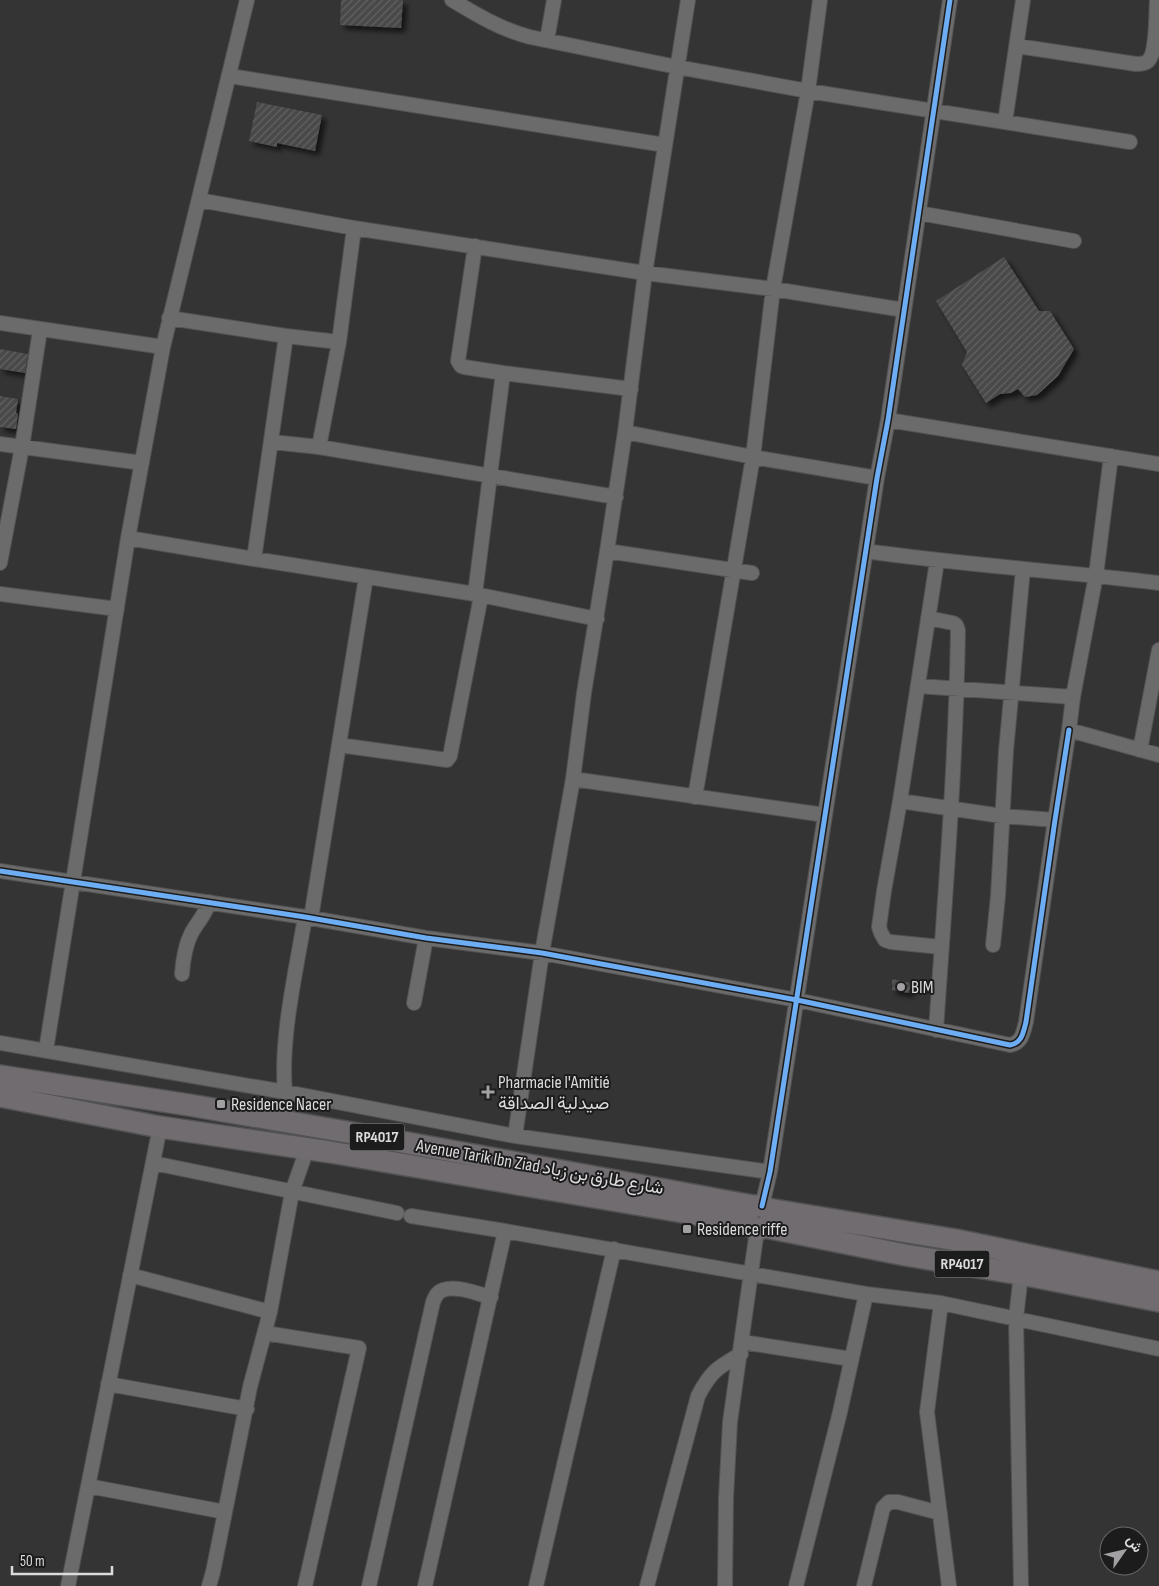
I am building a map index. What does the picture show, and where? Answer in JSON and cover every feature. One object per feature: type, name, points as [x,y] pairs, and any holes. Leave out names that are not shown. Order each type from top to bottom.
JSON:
[{"type":"main road","name":"Avenue Tarik Ibn Ziad شارع طارق بن زياد","points":[[0,1076],[190,1105],[364,1135],[759,1217],[905,1255],[1021,1274],[1159,1302]]},
{"type":"main road","name":"Avenue Tarik Ibn Ziad شارع طارق بن زياد","points":[[0,1096],[160,1127],[759,1217],[956,1240],[1159,1282]]},
{"type":"street","points":[[46,1050],[128,538],[163,347],[247,0]]},
{"type":"street","points":[[452,0],[482,18],[510,31],[547,40],[677,67],[808,91],[1130,142]]},
{"type":"street","points":[[547,40],[554,0]]},
{"type":"street","points":[[515,1136],[542,953],[573,779],[584,693],[608,551],[645,273],[688,0]]},
{"type":"street","points":[[695,797],[753,457],[773,288],[808,91],[820,0]]},
{"type":"street","points":[[725,1586],[726,1498],[730,1422],[751,1273],[759,1217],[770,1172],[824,815],[877,478],[888,420],[950,0]]},
{"type":"street","points":[[1005,122],[1023,0]]},
{"type":"street","points":[[1017,46],[1144,64],[1149,60],[1153,50],[1156,0]]},
{"type":"street","points":[[230,76],[665,145]]},
{"type":"street","points":[[199,200],[354,228],[645,273],[773,288],[904,310]]},
{"type":"street","points":[[919,213],[1074,241]]},
{"type":"street","points":[[319,447],[339,342],[354,228]]},
{"type":"street","points":[[475,246],[458,361],[461,366],[631,389]]},
{"type":"street","points":[[169,318],[339,342]]},
{"type":"street","points":[[0,323],[163,347]]},
{"type":"street","points":[[0,563],[22,447],[40,330]]},
{"type":"street","points":[[254,559],[286,336]]},
{"type":"street","points":[[339,745],[447,760],[450,756],[478,595],[490,475],[503,373]]},
{"type":"street","points":[[888,420],[1159,464]]},
{"type":"street","points":[[625,432],[753,457],[877,478]]},
{"type":"street","points":[[272,442],[319,447],[616,497]]},
{"type":"street","points":[[0,444],[142,463]]},
{"type":"street","points":[[0,871],[308,917],[426,938],[542,953],[797,1000],[1010,1045],[1016,1044],[1023,1035],[1029,1005],[1073,698],[1096,576],[1110,456]]},
{"type":"street","points":[[128,538],[478,595],[597,619]]},
{"type":"street","points":[[608,551],[752,573]]},
{"type":"street","points":[[866,551],[937,561],[1159,583]]},
{"type":"street","points":[[937,561],[879,927],[885,940],[891,942],[942,947]]},
{"type":"street","points":[[993,945],[1011,693],[1023,569]]},
{"type":"street","points":[[285,1092],[287,1031],[339,745],[366,577]]},
{"type":"street","points":[[0,594],[117,608]]},
{"type":"street","points":[[928,618],[953,622],[957,627],[958,688],[936,1030]]},
{"type":"street","points":[[1140,750],[1155,697],[1158,656]]},
{"type":"street","points":[[918,686],[1073,698]]},
{"type":"street","points":[[1069,730],[1159,755]]},
{"type":"street","points":[[573,779],[824,815]]},
{"type":"street","points":[[900,802],[1002,816],[1055,820]]},
{"type":"street","points":[[182,974],[186,946],[190,936],[206,912],[209,902]]},
{"type":"street","points":[[414,1003],[426,938]]},
{"type":"street","points":[[0,1043],[285,1092],[515,1136],[770,1172]]},
{"type":"street","points":[[68,1586],[160,1127]]},
{"type":"street","points":[[208,1586],[213,1572],[250,1387],[270,1312],[292,1192],[307,1149]]},
{"type":"street","points":[[153,1163],[404,1215],[614,1249],[866,1294],[941,1303],[1159,1349]]},
{"type":"street","points":[[425,1586],[491,1297],[504,1231]]},
{"type":"street","points":[[536,1586],[614,1249]]},
{"type":"street","points":[[1021,1274],[1016,1318],[1021,1586]]},
{"type":"street","points":[[130,1275],[270,1312]]},
{"type":"street","points":[[369,1586],[433,1302],[437,1294],[443,1290],[454,1289],[491,1297]]},
{"type":"street","points":[[796,1586],[840,1412],[866,1294]]},
{"type":"street","points":[[941,1303],[927,1412],[949,1586]]},
{"type":"street","points":[[265,1333],[359,1348],[305,1586]]},
{"type":"street","points":[[647,1586],[698,1396],[707,1378],[741,1348],[851,1359]]},
{"type":"street","points":[[108,1384],[247,1409]]},
{"type":"street","points":[[88,1486],[225,1512]]},
{"type":"street","points":[[864,1586],[883,1508],[889,1502],[898,1502],[940,1513]]},
{"type":"building","points":[[341,0],[403,0],[401,28],[340,25]]},
{"type":"building","points":[[257,102],[322,115],[315,151],[277,143],[277,147],[249,141]]},
{"type":"building","points":[[1004,257],[1039,311],[1050,311],[1074,349],[1058,376],[1037,395],[1025,397],[1018,389],[1011,393],[1000,394],[986,403],[962,365],[967,352],[936,301]]},
{"type":"building","points":[[0,349],[28,354],[25,373],[0,369]]},
{"type":"building","points":[[0,396],[18,399],[16,429],[0,427]]},
{"type":"building","name":"BIM","points":[[892,979],[911,983],[909,993],[892,990]]},
{"type":"cycle path","points":[[762,1206],[770,1172],[877,478],[888,420],[950,0]]},
{"type":"cycle path","points":[[0,871],[305,917],[426,938],[542,953],[797,1000],[1010,1045],[1020,1040],[1026,1022],[1069,730]]},
{"type":"place","name":"BIM","points":[[901,987]]},
{"type":"place","name":"Pharmacie l'Amitié صيدلية الصداقة","points":[[488,1092]]},
{"type":"place","name":"Residence Nacer","points":[[221,1104]]},
{"type":"place","name":"Residence riffe","points":[[687,1229]]}]
